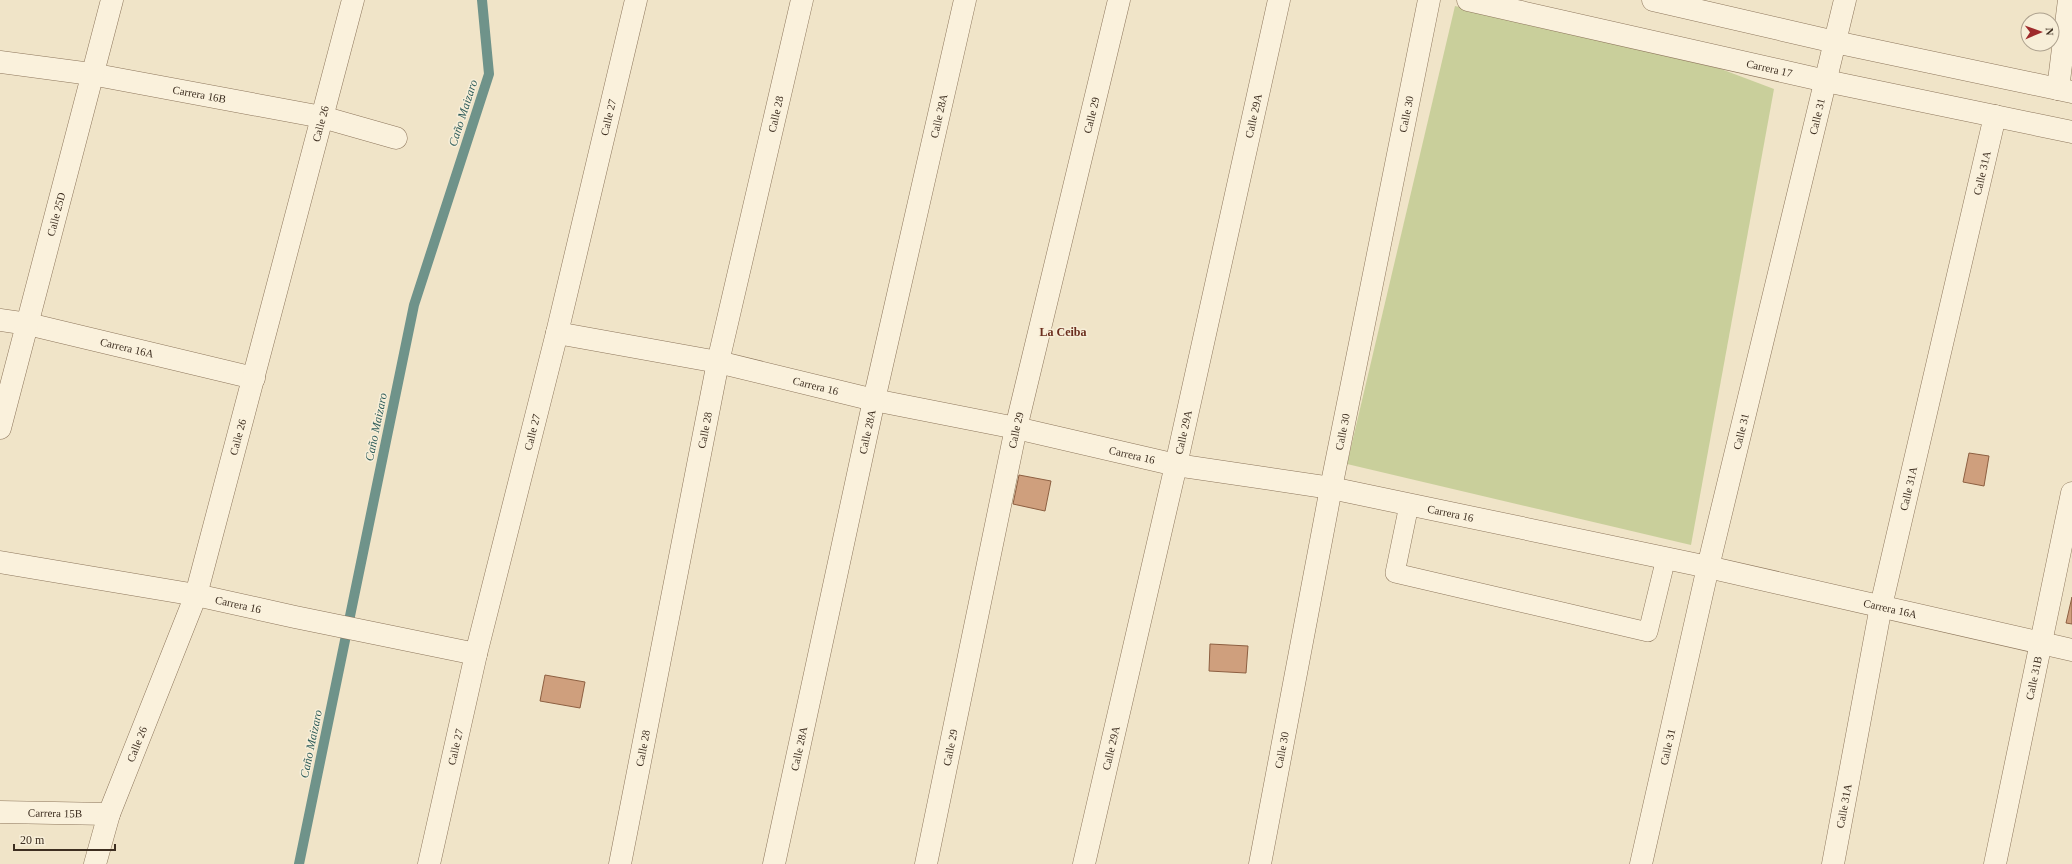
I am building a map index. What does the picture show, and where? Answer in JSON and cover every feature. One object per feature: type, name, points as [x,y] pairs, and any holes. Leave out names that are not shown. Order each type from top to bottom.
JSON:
[{"type":"street","name":"Calle 25D","points":[[0,428],[28,324],[91,74],[112,0]]},
{"type":"street","name":"Calle 26","points":[[95,864],[109,814],[196,595],[352,0]]},
{"type":"street","name":"Calle 27","points":[[429,864],[476,654],[557,332],[636,0]]},
{"type":"street","name":"Calle 28","points":[[620,864],[718,362],[802,0]]},
{"type":"street","name":"Calle 28A","points":[[774,864],[874,400],[964,0]]},
{"type":"street","name":"Calle 29","points":[[926,864],[1016,428],[1119,0]]},
{"type":"street","name":"Calle 29A","points":[[1084,864],[1176,465],[1279,0]]},
{"type":"street","name":"Calle 30","points":[[1260,864],[1331,488],[1429,0]]},
{"type":"street","name":"Carrera 17","points":[[1468,0],[1826,81],[2072,132]]},
{"type":"street","points":[[1653,0],[1835,42],[2065,90],[2070,0]]},
{"type":"street","name":"Calle 31","points":[[1641,864],[1708,567],[1845,0]]},
{"type":"street","name":"Carrera 16B","points":[[0,62],[91,74],[322,117],[396,138]]},
{"type":"street","name":"Calle 31A","points":[[1833,864],[1881,606],[1995,116]]},
{"type":"street","name":"Carrera 16A","points":[[0,320],[28,324],[254,378]]},
{"type":"street","name":"Carrera 16","points":[[557,332],[718,362],[874,400],[1016,428],[1176,465],[1331,488],[1708,567]]},
{"type":"street","name":"Calle 31B","points":[[1995,864],[2072,493]]},
{"type":"street","name":"Carrera 16","points":[[0,562],[196,595],[476,654]]},
{"type":"street","name":"Carrera 16A","points":[[1708,567],[2072,650]]},
{"type":"street","name":"Carrera 15B","points":[[0,812],[109,814]]},
{"type":"lane","points":[[1409,505],[1395,573],[1648,632],[1666,558]]},
{"type":"green space","points":[[1455,6],[1721,69],[1774,89],[1691,545],[1347,464]]},
{"type":"building","points":[[1969,453],[1989,456],[1984,486],[1963,482]]},
{"type":"building","points":[[1019,475],[1051,481],[1045,511],[1013,504]]},
{"type":"building","points":[[2072,597],[2072,624],[2066,623]]},
{"type":"building","points":[[1210,644],[1248,646],[1246,673],[1209,671]]},
{"type":"building","points":[[545,675],[585,682],[580,708],[540,701]]},
{"type":"waterway","name":"Caño Maizaro","points":[[299,864],[414,305],[489,74],[482,0]]},
{"type":"district","name":"La Ceiba","points":[[1063,332]]}]
